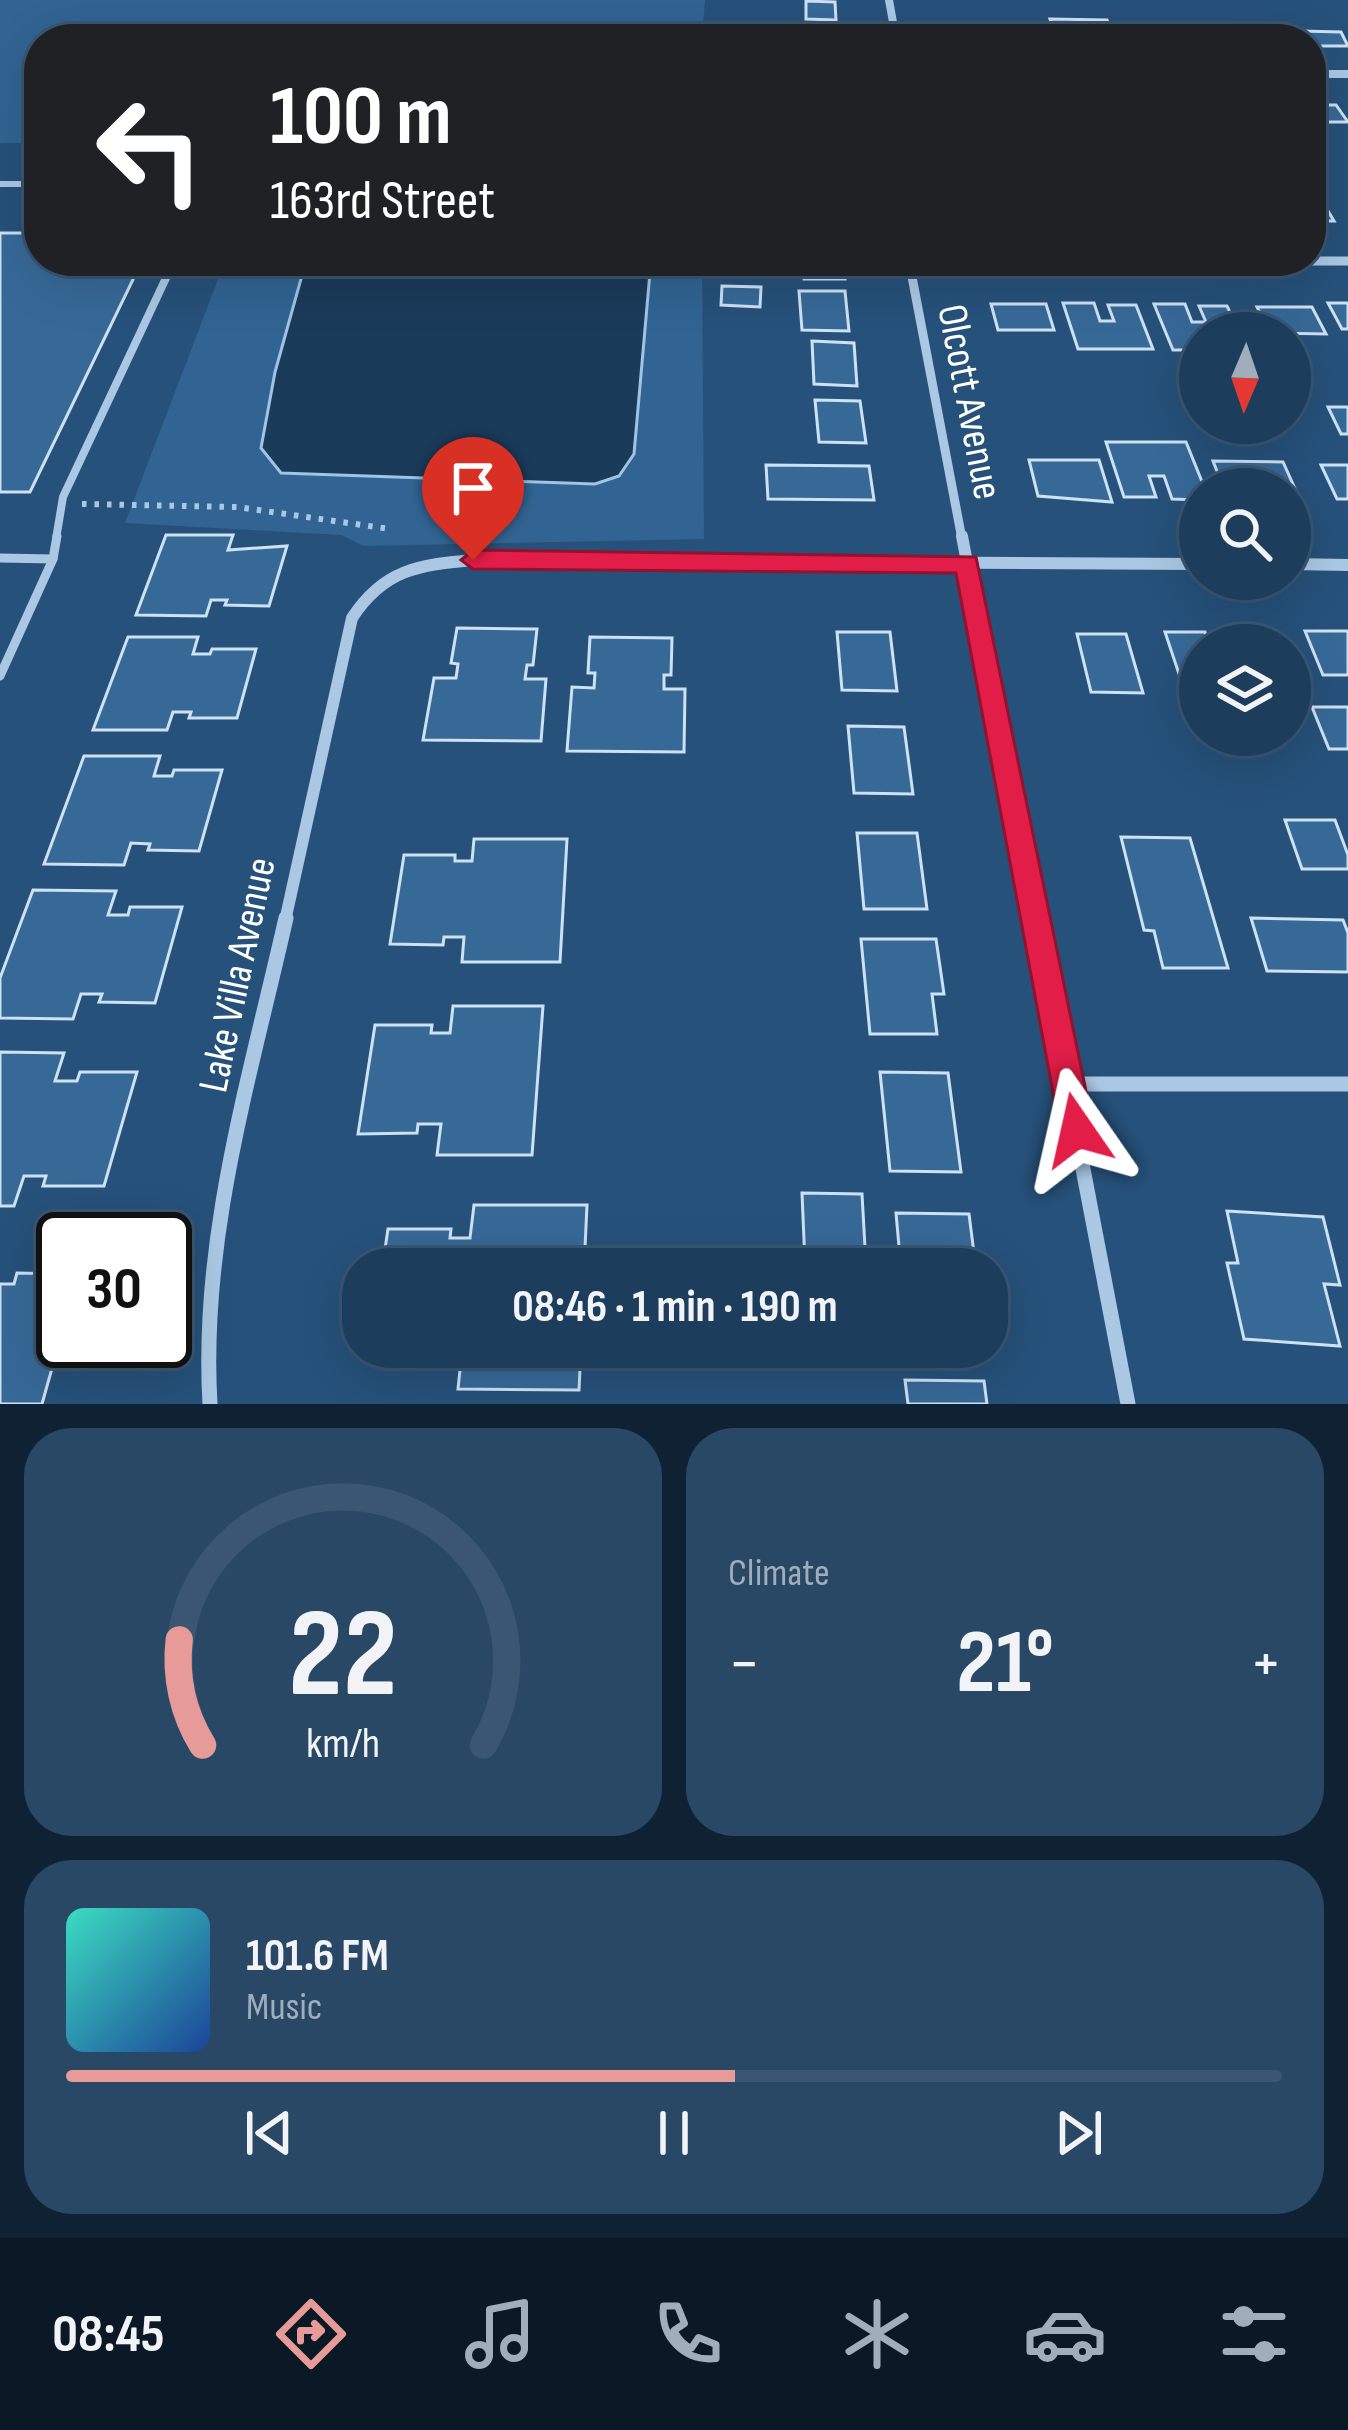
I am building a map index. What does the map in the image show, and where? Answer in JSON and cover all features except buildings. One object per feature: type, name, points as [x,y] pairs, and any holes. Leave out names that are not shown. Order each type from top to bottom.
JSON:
[{"type":"street","name":"Olcott Avenue","points":[[912,276],[1128,1404]]},
{"type":"street","name":"Lake Villa Avenue","points":[[210,1404],[206,1338],[218,1223],[317,765],[352,619],[367,596],[412,566],[473,560],[967,564]]},
{"type":"street","points":[[967,564],[1179,564]]},
{"type":"street","points":[[1311,564],[1348,565]]},
{"type":"street","points":[[1069,1084],[1348,1084]]},
{"type":"lane","points":[[0,676],[52,559],[62,505],[167,276]]},
{"type":"lane","points":[[0,558],[52,559]]},
{"type":"path","points":[[62,505],[167,499],[265,507],[390,529]]},
{"type":"shaded area","points":[[0,0],[705,0],[703,24],[24,24],[24,143],[0,143]]},
{"type":"shaded area","points":[[219,276],[302,276],[275,372],[261,448],[281,473],[595,484],[634,454],[650,276],[702,276],[704,539],[364,546],[341,535],[125,523]]},
{"type":"shaded area","points":[[302,276],[650,276],[634,454],[619,476],[595,484],[281,473],[261,448],[275,372]]},
{"type":"route","points":[[473,560],[967,564],[1077,1130]]}]
